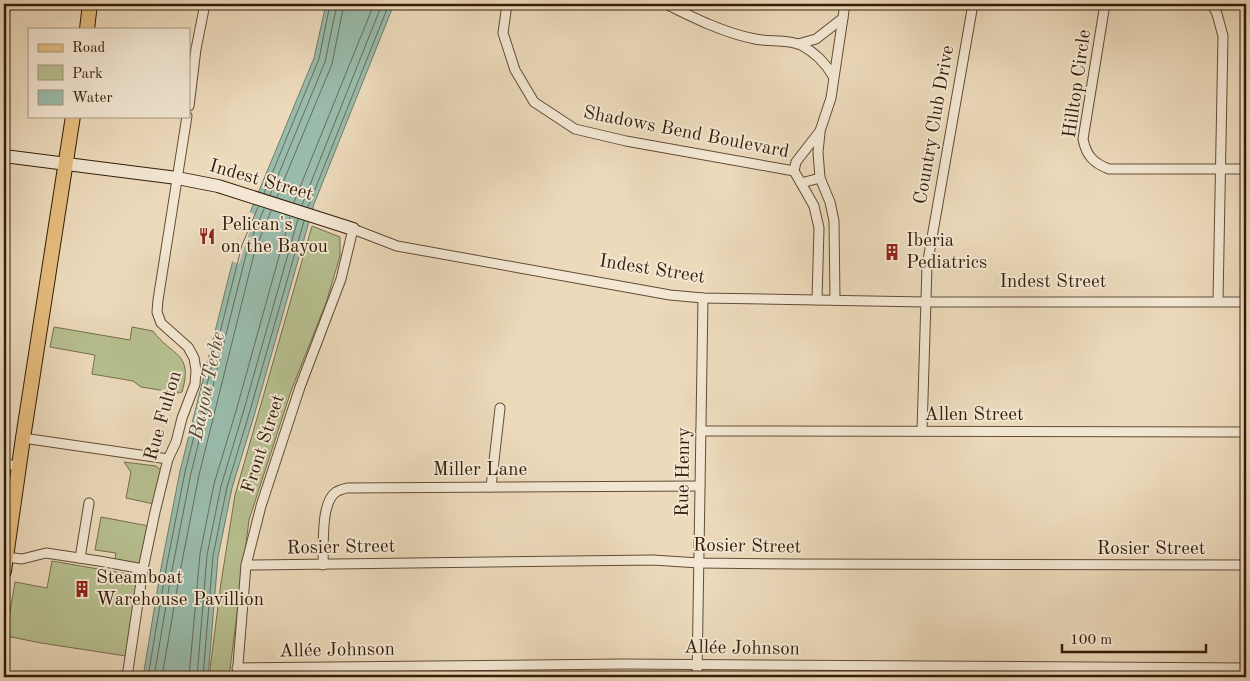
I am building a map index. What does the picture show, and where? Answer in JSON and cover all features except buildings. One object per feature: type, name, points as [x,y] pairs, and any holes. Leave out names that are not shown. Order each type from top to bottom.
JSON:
[{"type":"main road","points":[[86,28],[90,4]]},
{"type":"main road","points":[[5,564],[74,118]]},
{"type":"street","points":[[190,98],[196,49],[205,4]]},
{"type":"street","name":"Shadows Bend Boulevard","points":[[507,4],[503,33],[515,70],[534,102],[575,129],[626,141],[794,172]]},
{"type":"street","points":[[666,4],[702,22],[754,39],[798,44],[816,39],[843,18]]},
{"type":"street","points":[[835,300],[834,221],[830,202],[820,178],[818,152],[820,131],[831,98],[845,4]]},
{"type":"street","name":"Country Club Drive","points":[[922,431],[926,266],[973,4]]},
{"type":"street","name":"Hilltop Circle","points":[[1106,4],[1083,139],[1085,150],[1090,159],[1099,166],[1109,170],[1246,169]]},
{"type":"street","points":[[1212,4],[1223,36],[1222,169],[1218,301]]},
{"type":"street","points":[[798,44],[816,54],[826,64],[833,76]]},
{"type":"street","name":"Rue Fulton","points":[[127,677],[143,569],[168,459],[176,442],[182,418],[195,384],[196,370],[194,358],[188,347],[161,323],[157,312],[187,118]]},
{"type":"street","points":[[817,300],[818,228],[814,206],[794,172],[796,162],[820,131]]},
{"type":"street","name":"Indest Street","points":[[4,156],[177,178],[218,186],[333,222],[397,246],[670,294],[703,298],[925,302],[1246,302]]},
{"type":"street","points":[[801,183],[820,178]]},
{"type":"street","name":"Front Street","points":[[237,673],[246,565],[261,506],[300,387],[342,280],[353,229]]},
{"type":"street","name":"Rue Henry","points":[[697,677],[703,298]]},
{"type":"street","points":[[491,487],[500,408]]},
{"type":"street","name":"Allen Street","points":[[701,431],[1246,432]]},
{"type":"street","points":[[23,438],[168,459]]},
{"type":"street","points":[[4,464],[19,466]]},
{"type":"street","name":"Miller Lane","points":[[323,564],[325,514],[328,502],[335,492],[347,488],[700,486]]},
{"type":"street","points":[[80,558],[89,503]]},
{"type":"street","points":[[5,564],[46,553],[143,569]]},
{"type":"street","name":"Rosier Street","points":[[246,565],[653,560],[699,563],[1246,565]]},
{"type":"street","name":"Allée Johnson","points":[[237,673],[697,665],[1246,668]]},
{"type":"green space","points":[[312,226],[340,237],[340,256],[326,303],[291,391],[249,520],[229,677],[209,677],[235,495]]},
{"type":"green space","points":[[54,327],[130,340],[132,327],[153,331],[183,362],[185,379],[182,392],[141,387],[133,381],[92,374],[95,355],[50,347]]},
{"type":"green space","points":[[124,462],[156,466],[161,470],[154,504],[126,498],[131,472]]},
{"type":"green space","points":[[101,517],[149,526],[142,564],[115,559],[116,553],[95,550]]},
{"type":"green space","points":[[52,561],[139,576],[126,656],[6,636],[15,582],[47,588]]},
{"type":"water","name":"Bayou Teche","points":[[326,4],[394,4],[314,204],[232,488],[218,557],[208,677],[143,677],[161,568],[180,471],[237,244],[314,58]]},
{"type":"pier","points":[[248,211],[255,215],[239,264],[231,261]]},
{"type":"place","name":"Pelican's on the Bayou","points":[[207,236]]},
{"type":"place","name":"Iberia Pediatrics","points":[[892,252]]},
{"type":"place","name":"Steamboat Warehouse Pavillion","points":[[82,589]]}]
